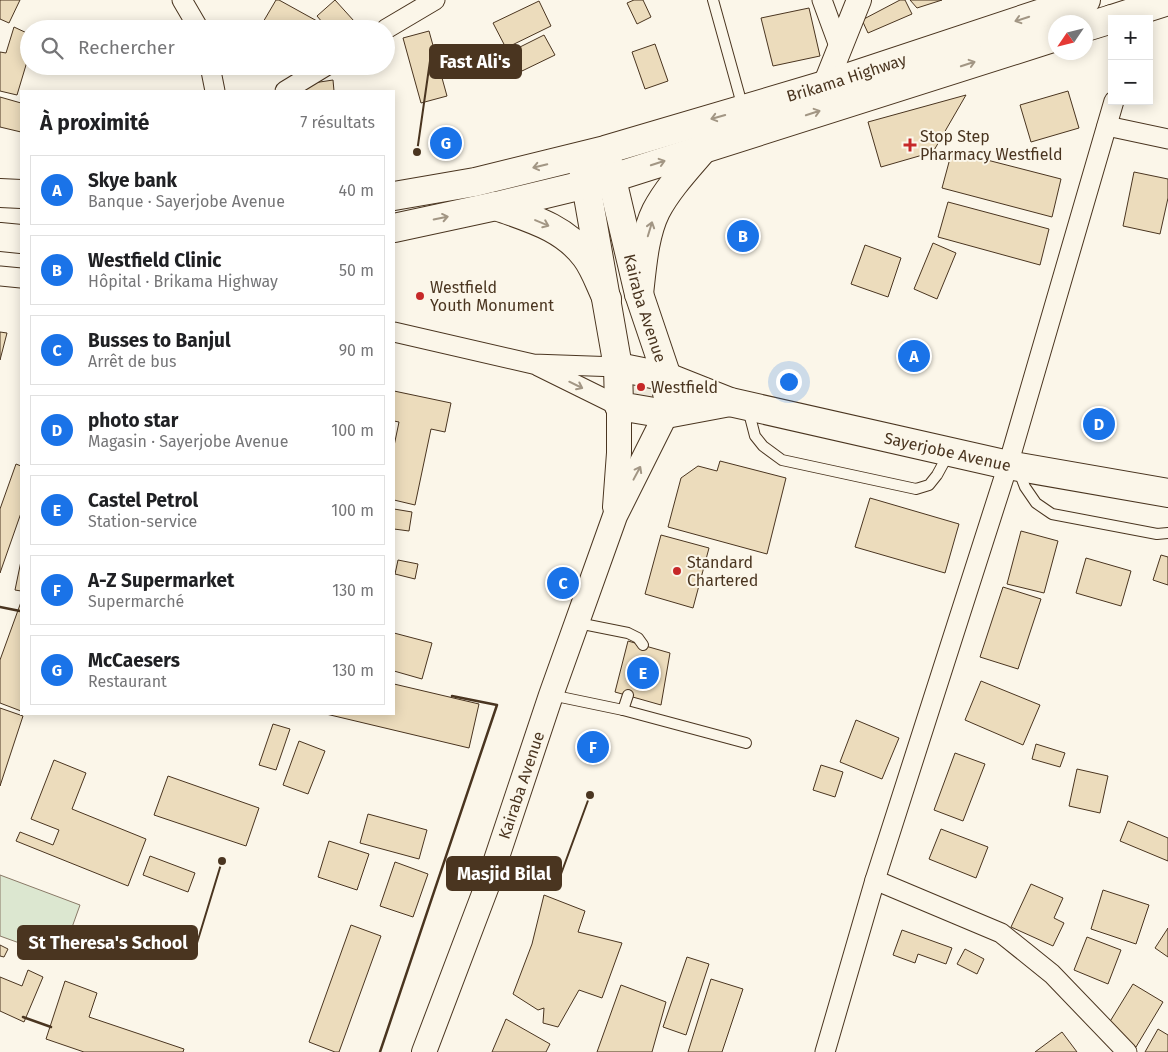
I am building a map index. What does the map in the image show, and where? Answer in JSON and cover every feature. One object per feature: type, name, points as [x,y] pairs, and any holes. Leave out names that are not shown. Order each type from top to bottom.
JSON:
[{"type":"main road","name":"Brikama Highway","points":[[395,196],[475,182],[593,153],[825,85],[1046,6],[1086,0]]},
{"type":"main road","points":[[1093,25],[1168,1]]},
{"type":"main road","name":"Brikama Highway","points":[[395,228],[599,181],[1048,40]]},
{"type":"main road","points":[[639,294],[646,244],[655,212],[669,191],[705,147]]},
{"type":"main road","name":"Kairaba Avenue","points":[[593,153],[599,181],[667,377],[666,414]]},
{"type":"main road","name":"Kairaba Avenue","points":[[599,181],[607,299],[618,367],[619,406]]},
{"type":"main road","points":[[0,193],[20,194]]},
{"type":"main road","points":[[496,206],[547,224],[568,239],[586,257],[607,299]]},
{"type":"main road","points":[[0,237],[20,239]]},
{"type":"main road","name":"Sayerjobe Avenue","points":[[618,367],[667,377],[738,404],[949,452],[1168,493]]},
{"type":"main road","name":"Sayerjobe Avenue","points":[[619,406],[666,414],[738,404]]},
{"type":"street","points":[[182,0],[194,20]]},
{"type":"street","points":[[395,24],[434,0]]},
{"type":"street","points":[[822,0],[840,49]]},
{"type":"street","points":[[825,85],[859,0]]},
{"type":"street","points":[[212,75],[215,90]]},
{"type":"street","points":[[287,90],[311,75]]},
{"type":"street","points":[[825,1052],[875,880],[1013,465],[1113,105]]},
{"type":"street","points":[[1107,126],[1168,139]]},
{"type":"street","points":[[0,276],[20,278]]},
{"type":"street","points":[[395,332],[533,364],[618,367]]},
{"type":"street","points":[[533,364],[619,406]]},
{"type":"street","name":"Kairaba Avenue","points":[[615,516],[619,453],[619,406]]},
{"type":"street","name":"Kairaba Avenue","points":[[424,1052],[490,878],[551,695],[615,516],[666,414]]},
{"type":"street","points":[[875,880],[1001,933],[1052,974],[1127,1052]]},
{"type":"lane","points":[[713,0],[743,109]]},
{"type":"lane","points":[[738,404],[755,436],[763,446],[782,460],[916,489],[929,485],[937,476],[949,452]]},
{"type":"lane","points":[[1013,465],[1036,503],[1052,514],[1157,534],[1168,533]]},
{"type":"lane","points":[[578,623],[628,633],[638,638],[643,646]]},
{"type":"lane","points":[[551,695],[623,710],[746,743]]},
{"type":"lane","points":[[623,710],[628,696]]},
{"type":"green space","points":[[0,875],[80,905],[61,958],[0,936]]},
{"type":"shaded area","name":"Westfield","points":[[622,378],[649,378],[662,398],[633,401]]},
{"type":"building","points":[[0,0],[20,0],[9,23],[0,19]]},
{"type":"building","points":[[276,0],[279,0],[315,20],[264,20]]},
{"type":"building","points":[[335,0],[353,20],[320,20],[317,16]]},
{"type":"building","points":[[634,0],[643,0],[651,17],[637,24],[627,3]]},
{"type":"building","points":[[900,0],[905,0],[912,14],[868,33],[862,20]]},
{"type":"building","points":[[910,0],[942,0],[917,8]]},
{"type":"building","points":[[539,1],[551,26],[506,48],[493,23]]},
{"type":"building","points":[[809,8],[820,56],[773,66],[761,18]]},
{"type":"building","points":[[14,27],[20,30],[20,75],[23,75],[17,95],[0,91],[0,52],[6,53]]},
{"type":"building","points":[[429,31],[447,96],[421,103],[403,38]]},
{"type":"building","points":[[544,35],[555,55],[522,71],[512,51]]},
{"type":"building","points":[[655,44],[668,81],[645,89],[632,52]]},
{"type":"building","points":[[333,80],[334,90],[301,90],[300,85]]},
{"type":"building","points":[[1068,91],[1079,128],[1031,142],[1020,105]]},
{"type":"building","points":[[966,95],[933,152],[881,167],[868,122]]},
{"type":"building","points":[[0,97],[20,103],[20,132],[0,127]]},
{"type":"building","points":[[952,151],[1061,179],[1052,217],[942,188]]},
{"type":"building","points":[[1134,172],[1168,179],[1168,198],[1160,234],[1123,226]]},
{"type":"building","points":[[948,202],[1049,229],[1040,265],[938,237]]},
{"type":"building","points":[[933,243],[956,253],[937,299],[914,289]]},
{"type":"building","points":[[865,245],[901,258],[888,297],[851,284]]},
{"type":"building","points":[[0,332],[7,333],[0,360]]},
{"type":"building","points":[[395,391],[451,403],[445,432],[431,429],[415,505],[395,500],[395,441],[399,422],[395,421]]},
{"type":"building","points":[[720,461],[786,478],[767,554],[668,527],[681,478],[698,466],[717,471]]},
{"type":"building","points":[[16,464],[20,466],[20,516],[0,573],[0,509]]},
{"type":"building","points":[[870,498],[959,524],[945,573],[855,547]]},
{"type":"building","points":[[395,509],[412,512],[409,531],[395,529]]},
{"type":"building","points":[[1021,531],[1058,541],[1044,593],[1007,584]]},
{"type":"building","name":"Standard Chartered","points":[[661,535],[709,548],[693,608],[645,594]]},
{"type":"building","points":[[1161,555],[1168,557],[1168,585],[1153,580]]},
{"type":"building","points":[[1086,558],[1131,571],[1121,606],[1076,593]]},
{"type":"building","points":[[398,560],[418,564],[415,579],[395,574]]},
{"type":"building","points":[[20,566],[20,591],[15,590]]},
{"type":"building","points":[[1003,587],[1041,599],[1018,669],[980,657]]},
{"type":"building","points":[[20,605],[20,711],[0,703],[0,660]]},
{"type":"building","points":[[395,633],[432,643],[422,679],[395,671]]},
{"type":"building","points":[[628,641],[670,653],[661,705],[615,692]]},
{"type":"building","points":[[981,681],[1040,705],[1023,745],[965,720]]},
{"type":"building","points":[[395,684],[479,704],[469,748],[330,715],[395,715]]},
{"type":"building","points":[[0,708],[23,716],[0,786]]},
{"type":"building","points":[[856,720],[899,738],[882,779],[840,762]]},
{"type":"building","points":[[273,724],[290,729],[276,770],[259,765]]},
{"type":"building","points":[[299,741],[325,751],[308,794],[283,785]]},
{"type":"building","points":[[1036,744],[1065,753],[1060,767],[1032,759]]},
{"type":"building","points":[[955,753],[985,764],[963,821],[934,810]]},
{"type":"building","points":[[54,760],[86,773],[72,809],[146,839],[128,886],[16,841],[20,832],[53,845],[59,830],[31,819]]},
{"type":"building","points":[[821,765],[843,772],[835,797],[813,790]]},
{"type":"building","points":[[1077,769],[1108,776],[1100,813],[1069,806]]},
{"type":"building","points":[[168,776],[259,808],[246,846],[154,815]]},
{"type":"building","points":[[368,814],[427,830],[419,859],[360,843]]},
{"type":"building","points":[[1128,821],[1168,838],[1168,861],[1120,841]]},
{"type":"building","points":[[941,829],[988,847],[976,878],[929,859]]},
{"type":"building","points":[[329,841],[369,854],[357,890],[318,877]]},
{"type":"building","points":[[150,856],[195,873],[188,892],[143,875]]},
{"type":"building","points":[[395,862],[428,874],[413,917],[380,906]]},
{"type":"building","points":[[1031,884],[1063,898],[1054,918],[1064,923],[1053,946],[1011,927]]},
{"type":"building","points":[[1103,890],[1149,905],[1136,944],[1091,929]]},
{"type":"building","points":[[544,895],[585,911],[578,932],[622,943],[602,998],[579,990],[558,1027],[543,1023],[544,1008],[538,1010],[513,994],[532,944]]},
{"type":"building","points":[[351,925],[381,936],[339,1052],[335,1052],[309,1042]]},
{"type":"building","points":[[1168,928],[1168,957],[1155,948]]},
{"type":"building","points":[[902,930],[952,948],[946,964],[918,954],[915,963],[893,955]]},
{"type":"building","points":[[1087,937],[1121,950],[1108,984],[1074,970]]},
{"type":"building","points":[[0,945],[8,949],[4,957],[0,956]]},
{"type":"building","points":[[965,949],[984,959],[977,974],[957,964]]},
{"type":"building","points":[[687,957],[709,964],[686,1035],[663,1027]]},
{"type":"building","points":[[28,970],[43,977],[24,1022],[0,1011],[0,977],[22,986]]},
{"type":"building","points":[[711,979],[743,989],[722,1052],[688,1052]]},
{"type":"building","points":[[65,981],[97,993],[89,1017],[184,1049],[183,1052],[84,1052],[46,1039]]},
{"type":"building","points":[[1133,984],[1163,1002],[1136,1047],[1106,1028]]},
{"type":"building","points":[[621,985],[666,1002],[652,1052],[597,1052]]},
{"type":"building","points":[[506,1019],[550,1044],[546,1052],[492,1052]]},
{"type":"building","points":[[1158,1029],[1168,1035],[1168,1052],[1145,1052]]},
{"type":"building","points":[[1062,1032],[1077,1052],[1035,1052]]},
{"type":"wall","points":[[0,607],[20,611]]},
{"type":"wall","points":[[380,1052],[497,705],[452,696]]},
{"type":"wall","points":[[23,1017],[51,1027]]},
{"type":"place","name":"McCaesers","points":[[446,143]]},
{"type":"place","name":"Stop Step Pharmacy Westfield","points":[[910,145]]},
{"type":"place","name":"Fast Ali's","points":[[417,152]]},
{"type":"place","name":"Westfield Clinic","points":[[743,236]]},
{"type":"place","name":"Westfield Youth Monument","points":[[420,296]]},
{"type":"place","name":"Skye bank","points":[[914,356]]},
{"type":"place","name":"Westfield","points":[[641,387]]},
{"type":"place","name":"photo star","points":[[1099,424]]},
{"type":"place","name":"Standard Chartered","points":[[677,571]]},
{"type":"place","name":"Busses to Banjul","points":[[563,583]]},
{"type":"place","name":"Castel Petrol","points":[[643,673]]},
{"type":"place","name":"A-Z Supermarket","points":[[593,747]]},
{"type":"place","name":"Masjid Bilal","points":[[590,795]]},
{"type":"place","name":"St Theresa's School","points":[[222,861]]}]
